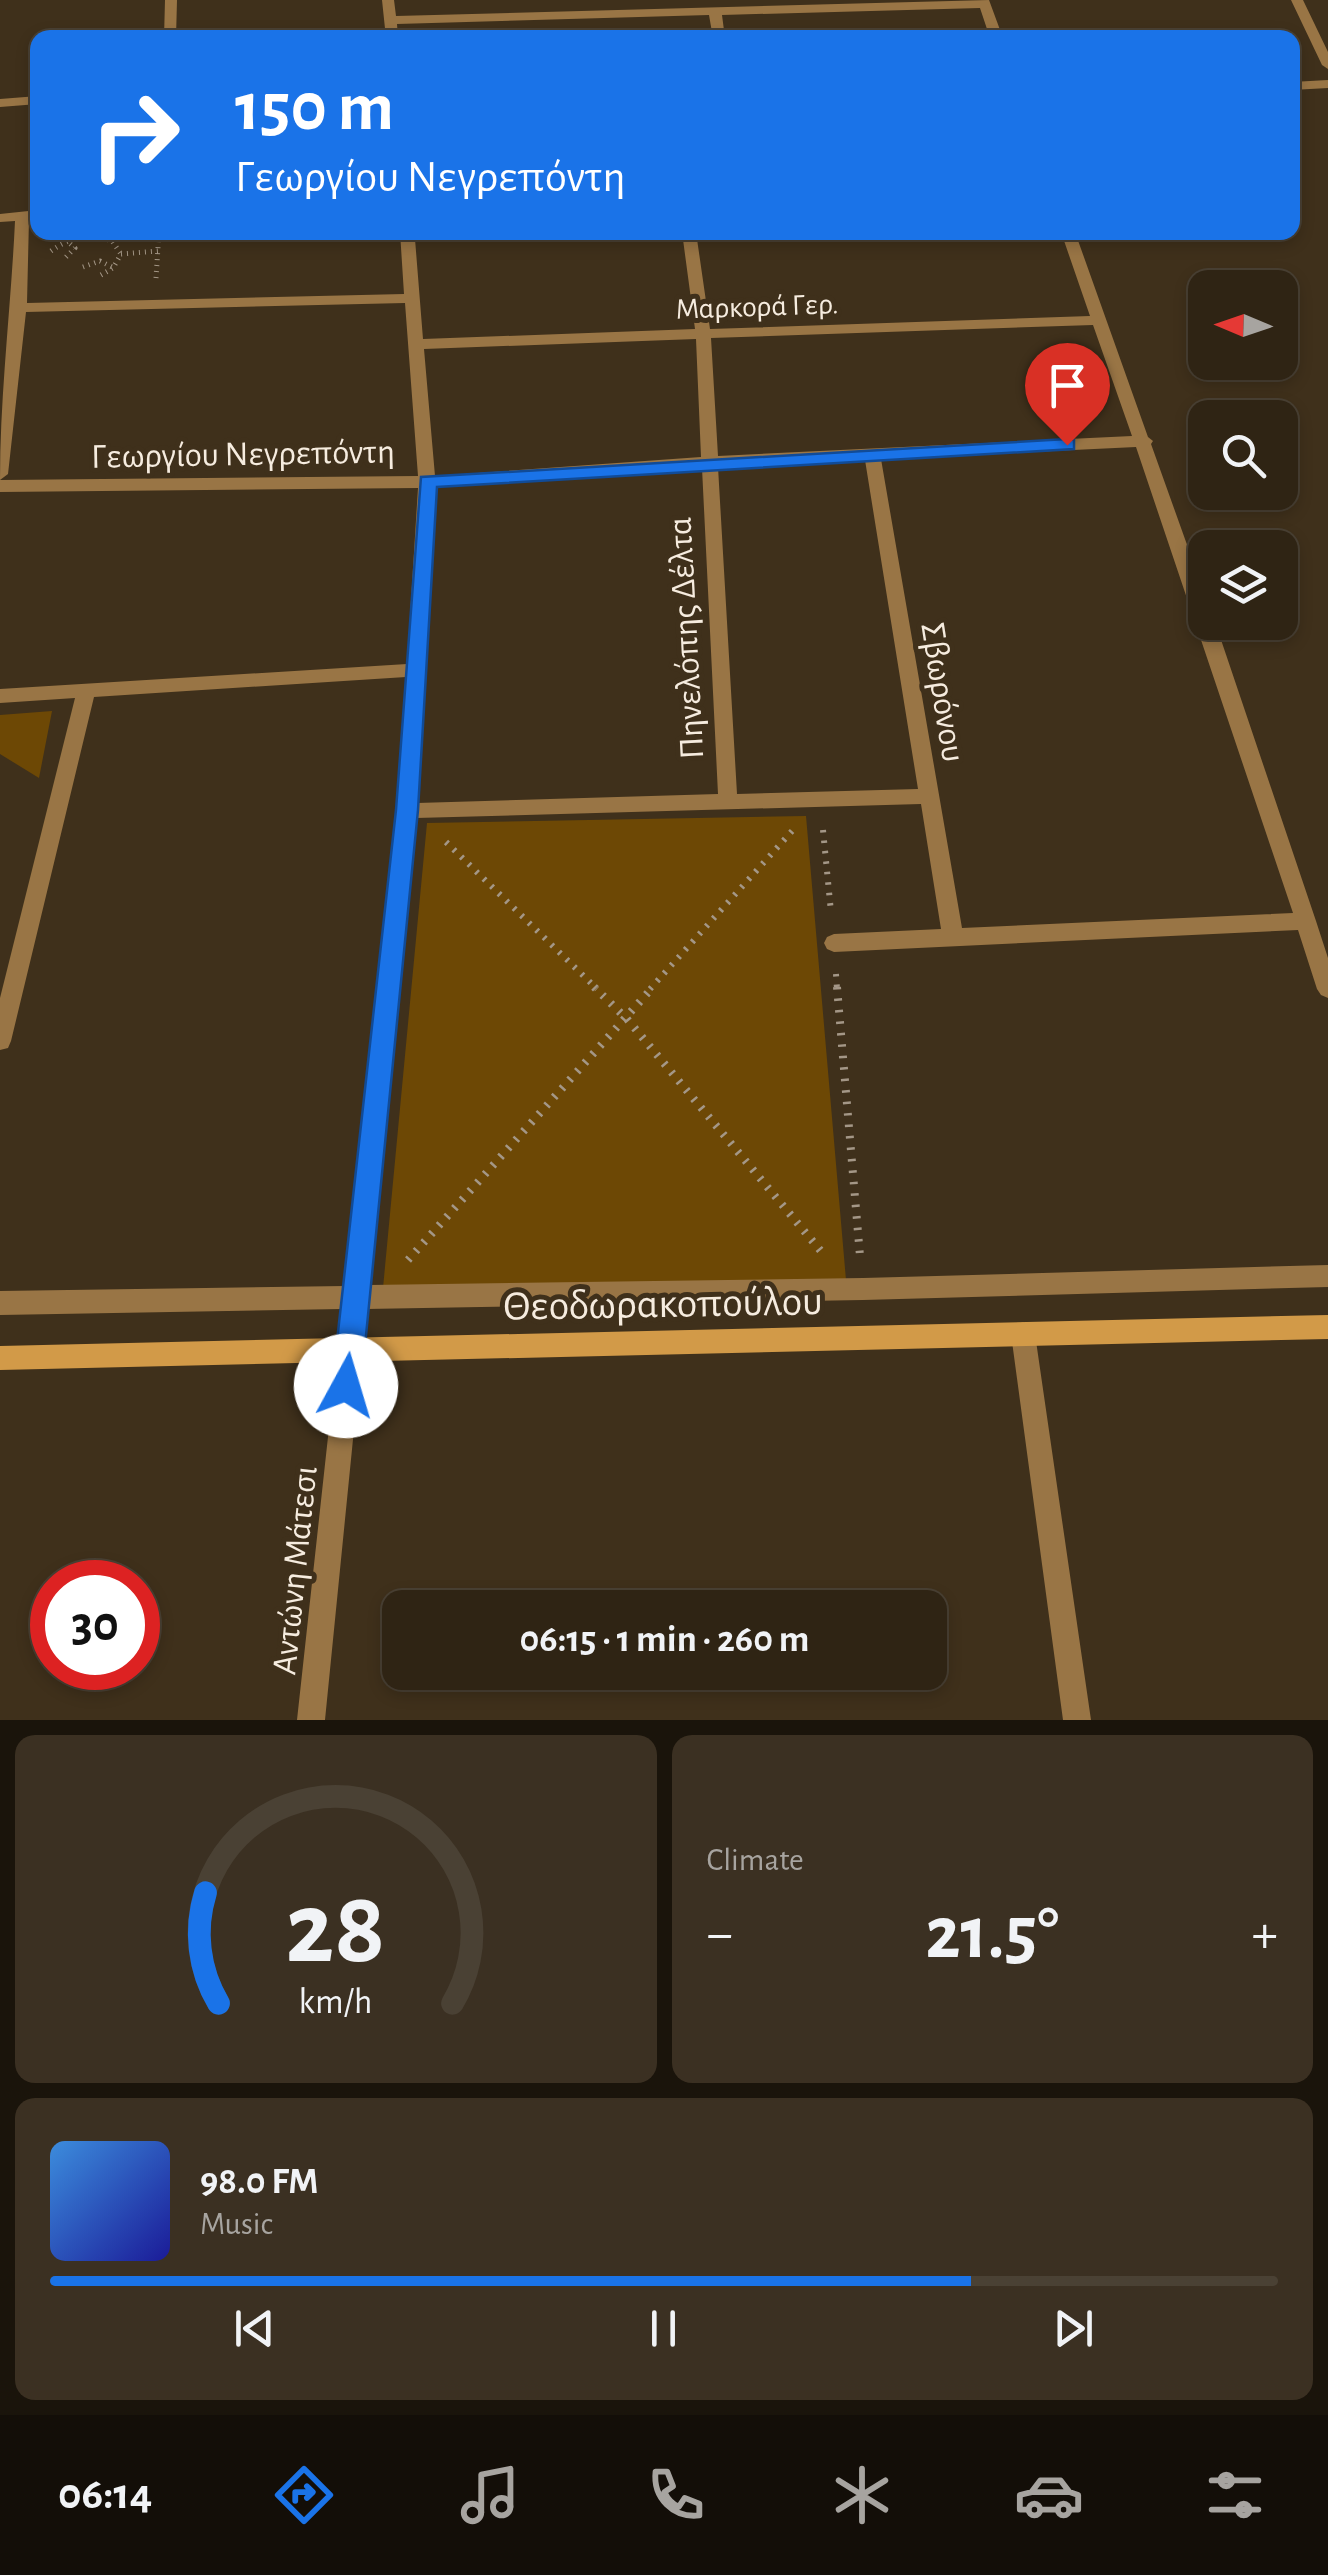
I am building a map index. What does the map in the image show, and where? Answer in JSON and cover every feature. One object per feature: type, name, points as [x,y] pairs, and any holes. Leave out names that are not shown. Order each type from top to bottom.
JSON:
[{"type":"street","points":[[170,0],[170,30]]},
{"type":"street","points":[[388,0],[391,30]]},
{"type":"street","points":[[1297,0],[1328,65]]},
{"type":"street","points":[[390,20],[984,2],[994,30]]},
{"type":"street","points":[[715,11],[718,30]]},
{"type":"street","points":[[1300,86],[1328,84]]},
{"type":"street","points":[[0,103],[30,101]]},
{"type":"street","points":[[0,218],[30,215],[0,474]]},
{"type":"street","name":"Αντώνη Μάτεσι","points":[[311,1720],[407,810],[428,482],[407,240]]},
{"type":"street","name":"Πηνελόπης Δέλτα","points":[[690,240],[703,335],[712,462],[728,801]]},
{"type":"street","points":[[1071,240],[1188,570]]},
{"type":"street","points":[[20,308],[412,298]]},
{"type":"street","name":"Μαρκορά Γερ.","points":[[416,344],[1100,320]]},
{"type":"street","name":"Γεωργίου Νεγρεπόντη","points":[[0,486],[428,482],[712,462],[1145,441]]},
{"type":"street","name":"Σβωρόνου","points":[[872,454],[953,939]]},
{"type":"street","points":[[1211,640],[1328,989]]},
{"type":"street","points":[[0,696],[416,670]]},
{"type":"street","points":[[0,1041],[9,967],[86,692]]},
{"type":"street","points":[[407,810],[928,796]]},
{"type":"street","points":[[834,943],[1306,921]]},
{"type":"street","points":[[0,1303],[863,1289],[1328,1276]]},
{"type":"street","name":"Θεοδωρακοπούλου","points":[[0,1358],[1328,1327]]},
{"type":"street","points":[[1022,1334],[1078,1720]]},
{"type":"path","points":[[66,257],[75,248],[68,240]]},
{"type":"path","points":[[109,240],[121,254]]},
{"type":"path","points":[[153,304],[159,240]]},
{"type":"path","points":[[121,254],[158,251]]},
{"type":"path","points":[[83,267],[100,262],[113,268],[121,254]]},
{"type":"path","points":[[820,799],[863,1289]]},
{"type":"path","points":[[356,1297],[382,1288],[820,799]]},
{"type":"path","points":[[407,810],[427,823],[626,1019],[846,1280],[863,1289]]},
{"type":"shaded area","points":[[52,711],[39,778],[0,754],[0,715]]},
{"type":"shaded area","points":[[806,816],[846,1280],[383,1288],[427,823]]},
{"type":"route","points":[[346,1386],[407,810],[428,482],[712,462],[1067,445]]}]
